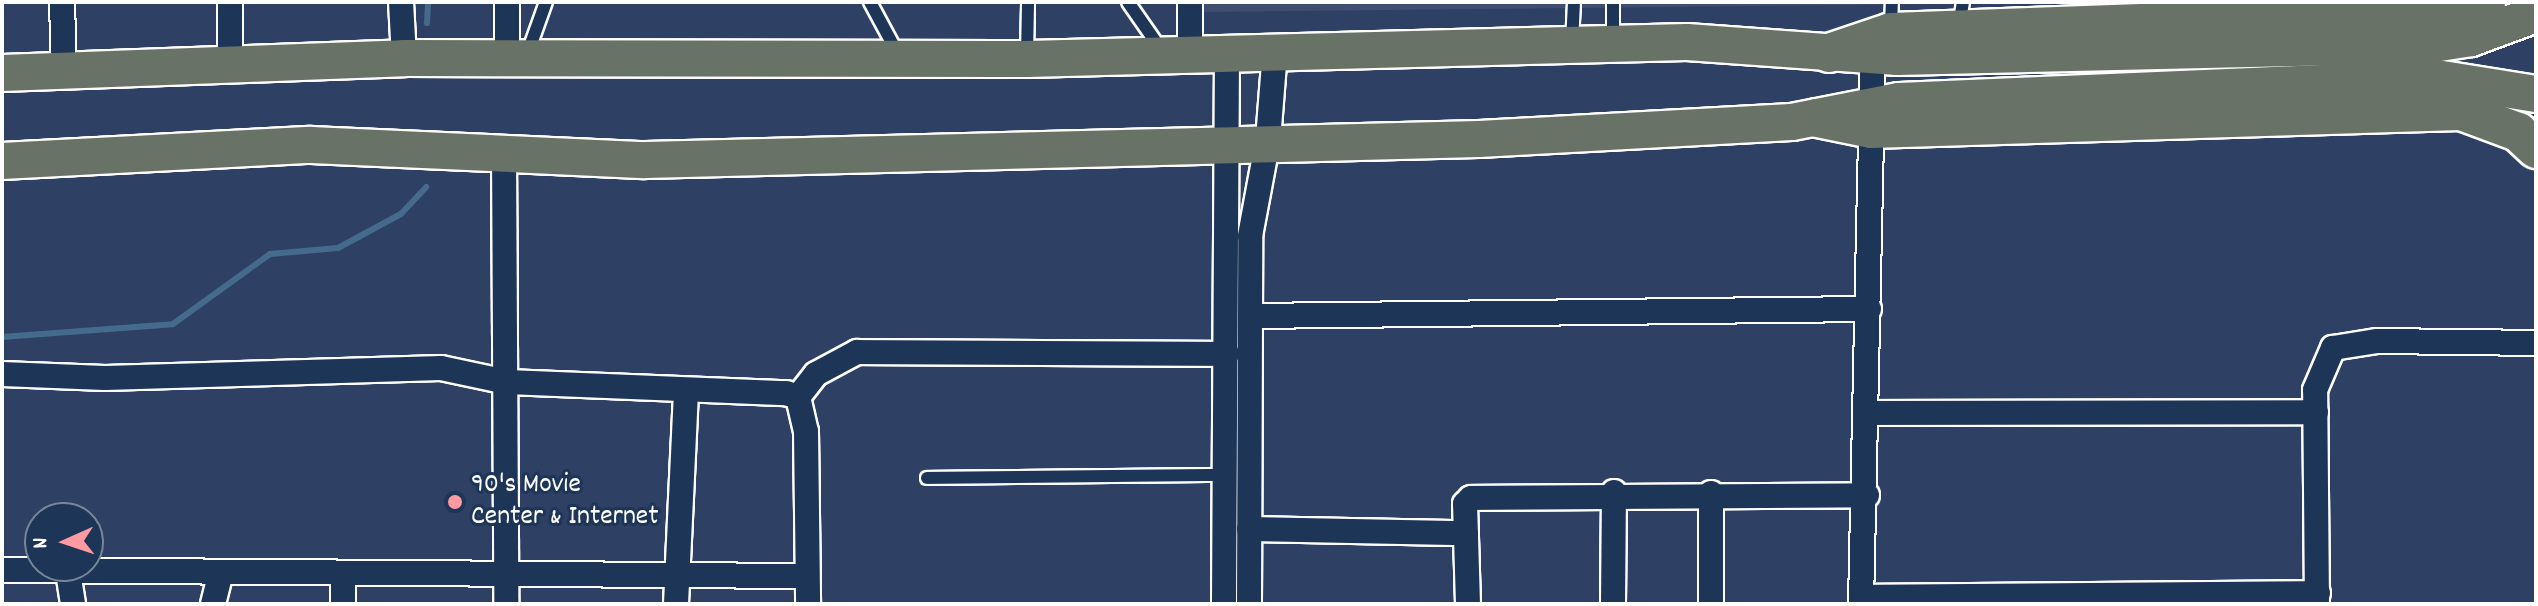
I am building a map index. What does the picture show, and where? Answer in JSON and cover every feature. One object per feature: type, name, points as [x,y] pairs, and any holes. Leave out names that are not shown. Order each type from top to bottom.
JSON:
[{"type":"highway","points":[[1829,53],[1882,31],[1961,15],[2418,13],[2486,2]]},
{"type":"highway","points":[[1817,118],[2461,111],[2518,132],[2536,149]]},
{"type":"main road","points":[[1882,31],[2427,45],[2471,38],[2536,14]]},
{"type":"main road","points":[[2,73],[404,58],[1027,59],[1176,51],[1227,53],[1613,44],[1718,43],[1829,53]]},
{"type":"main road","points":[[1871,117],[2436,78],[2536,94]]},
{"type":"main road","points":[[2,161],[311,145],[504,149],[645,160],[1223,141],[1479,139],[1817,118]]},
{"type":"street","points":[[62,2],[64,71]]},
{"type":"street","points":[[230,2],[230,65]]},
{"type":"street","points":[[401,2],[404,58]]},
{"type":"street","points":[[507,2],[516,58]]},
{"type":"street","points":[[1176,51],[1190,2]]},
{"type":"street","points":[[1882,31],[1871,117],[1867,495],[1861,601],[2318,599],[2315,390],[2333,348],[2377,341],[2536,343]]},
{"type":"street","points":[[1249,604],[1253,197],[1268,140],[1275,52]]},
{"type":"street","points":[[1224,604],[1227,354],[1223,141],[1227,53]]},
{"type":"street","points":[[504,149],[506,604]]},
{"type":"street","points":[[1251,316],[1869,309]]},
{"type":"street","points":[[798,397],[823,369],[857,352],[1227,354]]},
{"type":"street","points":[[2,374],[105,378],[441,368],[507,382],[798,397]]},
{"type":"street","points":[[676,604],[686,390]]},
{"type":"street","points":[[798,397],[806,431],[808,604]]},
{"type":"street","points":[[1868,413],[2316,412]]},
{"type":"street","points":[[1468,604],[1466,533],[1471,498],[1614,492],[1867,495]]},
{"type":"street","points":[[1613,604],[1614,492]]},
{"type":"street","points":[[1711,493],[1711,604]]},
{"type":"street","points":[[1249,529],[1466,533]]},
{"type":"street","points":[[2,570],[24,571]]},
{"type":"street","points":[[104,572],[506,578],[807,576]]},
{"type":"street","points":[[213,604],[221,572]]},
{"type":"street","points":[[343,574],[343,604]]},
{"type":"street","points":[[70,582],[73,604]]},
{"type":"lane","points":[[516,58],[546,2]]},
{"type":"lane","points":[[1027,59],[1028,2]]},
{"type":"lane","points":[[1128,2],[1176,51]]},
{"type":"lane","points":[[1572,45],[1574,2]]},
{"type":"lane","points":[[1613,2],[1613,44]]},
{"type":"lane","points":[[874,3],[899,57]]},
{"type":"lane","points":[[927,478],[1225,475]]},
{"type":"shaded area","points":[[1204,2],[2139,2],[1203,12]]},
{"type":"waterway","points":[[427,23],[428,2]]},
{"type":"waterway","points":[[2,337],[173,324],[270,254],[338,248],[401,214],[426,187]]},
{"type":"place","name":"90's Movie Center & Internet","points":[[455,502]]}]
